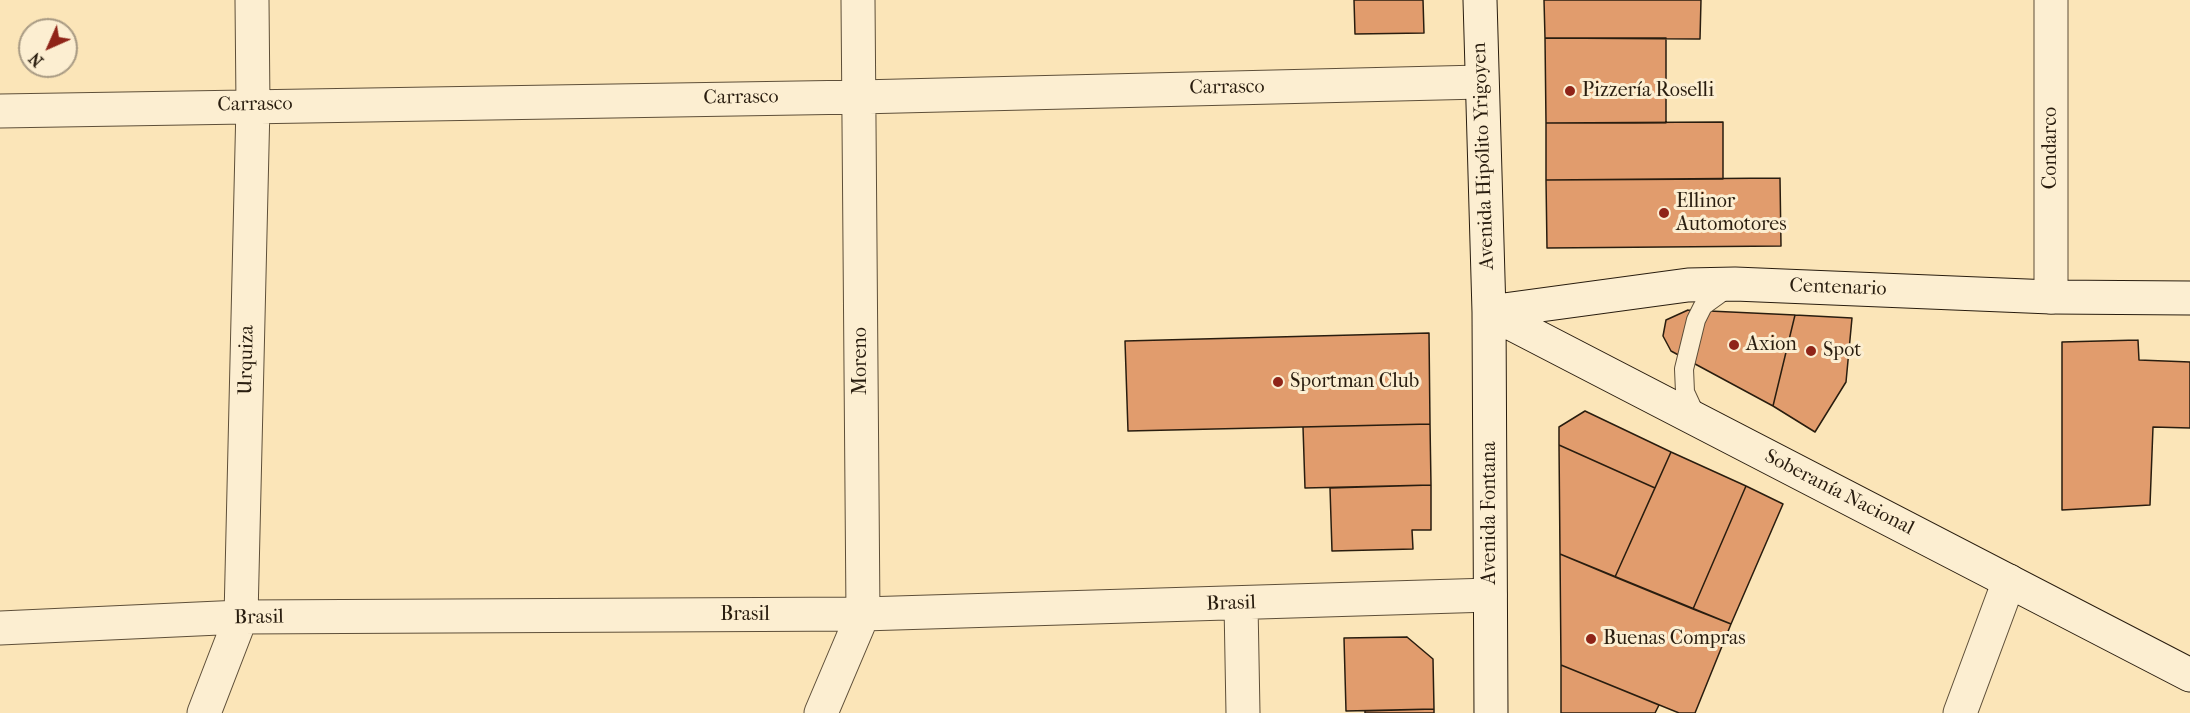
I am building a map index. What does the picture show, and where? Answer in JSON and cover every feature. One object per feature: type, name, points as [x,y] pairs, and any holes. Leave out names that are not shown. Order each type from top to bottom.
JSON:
[{"type":"street","name":"Urquiza","points":[[204,713],[241,617],[253,105],[252,0]]},
{"type":"street","name":"Moreno","points":[[821,713],[863,614],[858,0]]},
{"type":"street","name":"Avenida Hipólito Yrigoyen","points":[[1480,0],[1489,312]]},
{"type":"street","name":"Condarco","points":[[2051,0],[2051,297]]},
{"type":"street","name":"Carrasco","points":[[0,111],[253,105],[859,97],[1481,82]]},
{"type":"street","name":"Centenario","points":[[1489,312],[1637,290],[1688,285],[1735,284],[2051,297],[2190,298]]},
{"type":"street","name":"Soberanía Nacional","points":[[1489,312],[2190,675]]},
{"type":"street","name":"Avenida Fontana","points":[[1489,312],[1491,713]]},
{"type":"street","points":[[1960,713],[2009,581]]},
{"type":"street","name":"Brasil","points":[[0,628],[241,617],[863,614],[1490,595]]},
{"type":"street","points":[[1241,604],[1243,713]]},
{"type":"lane","points":[[1698,420],[1685,392],[1684,369],[1696,320],[1703,306],[1715,295],[1735,284]]},
{"type":"building","points":[[1354,0],[1423,0],[1424,33],[1355,34]]},
{"type":"building","points":[[1544,0],[1701,0],[1700,39],[1545,38]]},
{"type":"building","points":[[1545,38],[1666,38],[1666,123],[1546,123]]},
{"type":"building","points":[[1723,122],[1723,179],[1546,180],[1546,123]]},
{"type":"building","name":"Ellinor Automotores","points":[[1780,178],[1781,246],[1547,248],[1546,180]]},
{"type":"building","points":[[1688,310],[1795,315],[1773,406],[1671,351],[1663,336],[1666,320]]},
{"type":"building","points":[[1795,315],[1852,318],[1846,382],[1815,432],[1773,406]]},
{"type":"building","name":"Sportman Club","points":[[1429,333],[1430,424],[1128,431],[1125,341]]},
{"type":"building","points":[[2138,340],[2139,360],[2190,362],[2190,428],[2153,427],[2150,505],[2062,510],[2062,342]]},
{"type":"building","points":[[1585,411],[1671,452],[1655,488],[1559,445],[1559,427]]},
{"type":"building","points":[[1430,424],[1431,485],[1305,488],[1303,427]]},
{"type":"building","points":[[1559,445],[1655,488],[1615,577],[1560,554]]},
{"type":"building","points":[[1671,452],[1746,486],[1693,609],[1615,577]]},
{"type":"building","points":[[1431,485],[1431,530],[1412,530],[1413,549],[1332,551],[1330,488]]},
{"type":"building","points":[[1746,486],[1783,504],[1731,624],[1693,609]]},
{"type":"building","points":[[1560,554],[1731,624],[1695,713],[1679,713],[1561,665]]},
{"type":"building","points":[[1407,637],[1433,659],[1434,709],[1346,711],[1344,638]]},
{"type":"building","points":[[1561,665],[1659,705],[1655,713],[1561,713]]},
{"type":"building","points":[[1434,709],[1434,713],[1365,713],[1365,711]]},
{"type":"place","name":"Pizzería Roselli","points":[[1570,91]]},
{"type":"place","name":"Ellinor Automotores","points":[[1664,213]]},
{"type":"place","name":"Axion","points":[[1734,345]]},
{"type":"place","name":"Spot","points":[[1811,351]]},
{"type":"place","name":"Sportman Club","points":[[1278,382]]},
{"type":"place","name":"Buenas Compras","points":[[1591,639]]}]
